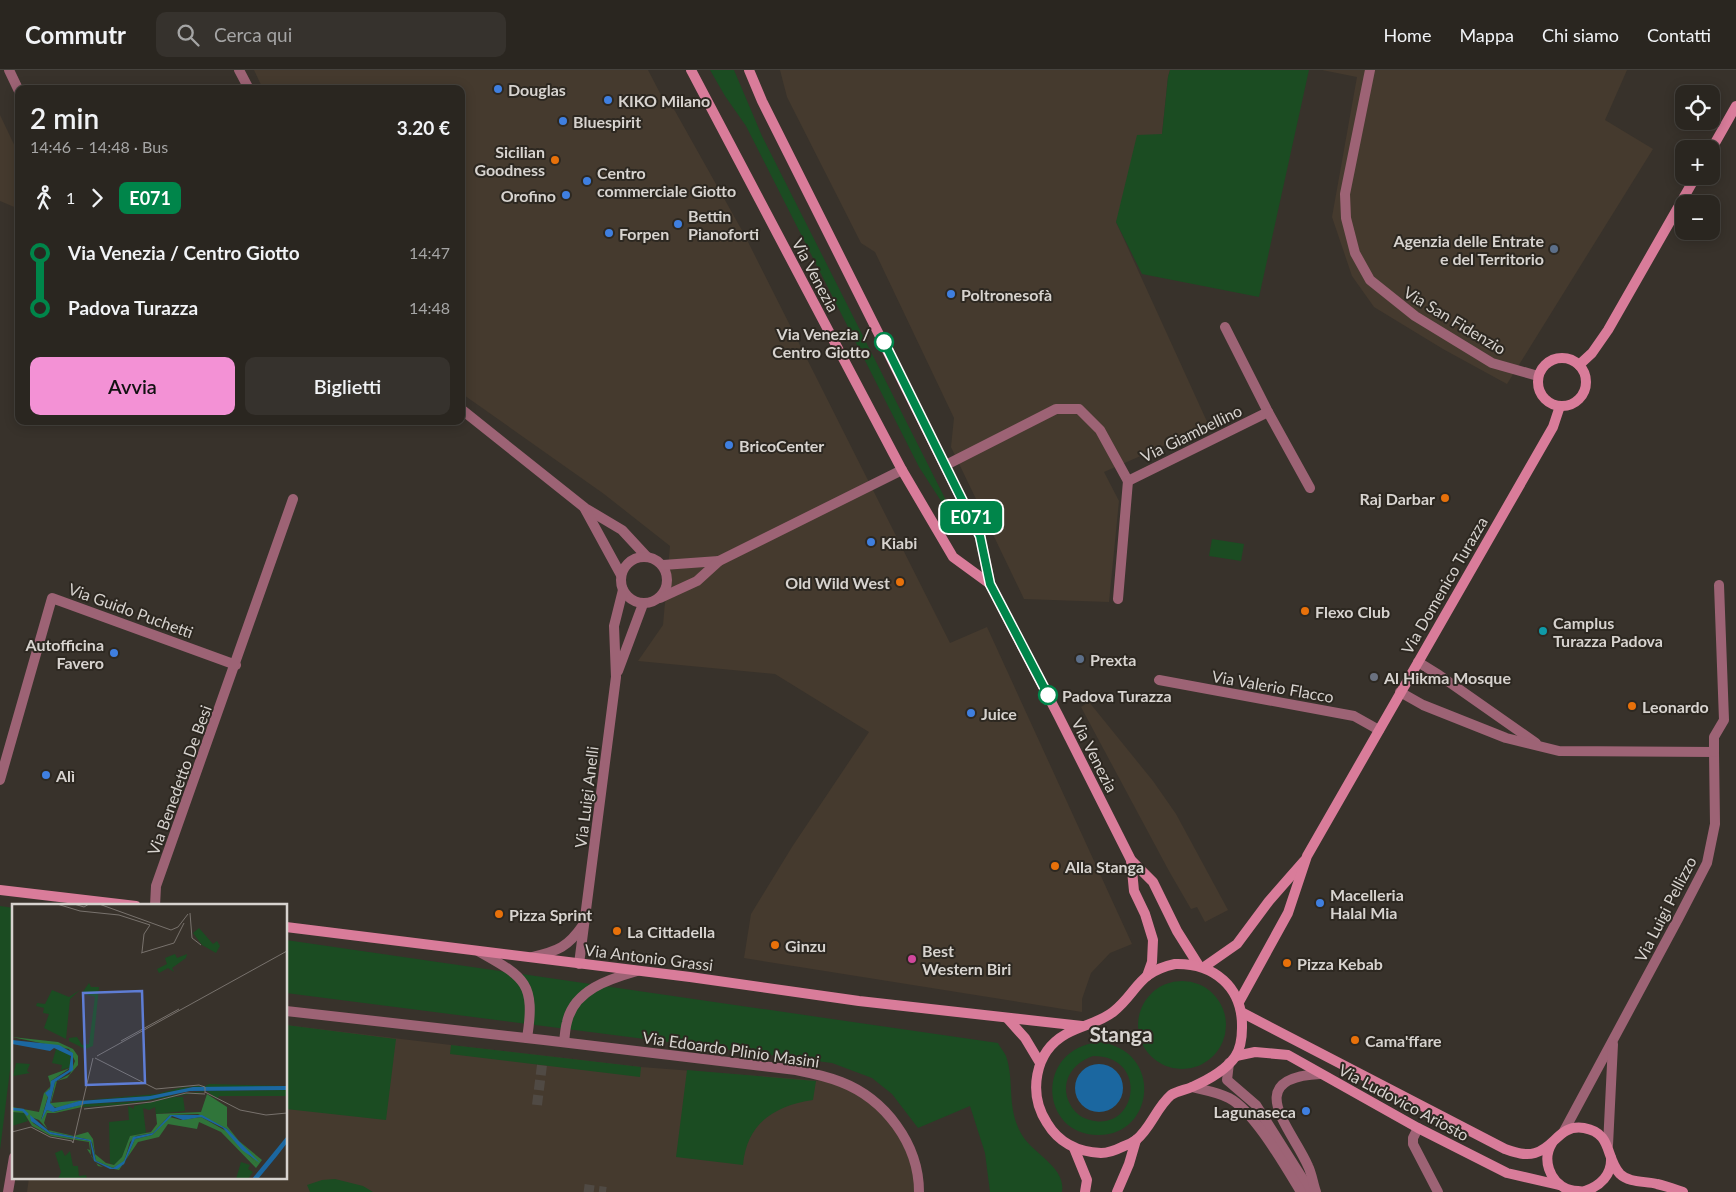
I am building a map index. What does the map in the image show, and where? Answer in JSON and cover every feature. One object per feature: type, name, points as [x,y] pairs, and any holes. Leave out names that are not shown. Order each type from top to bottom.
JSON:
[{"type":"main road","name":"Via Venezia","points":[[691,70],[902,470],[953,557],[990,584]]},
{"type":"main road","name":"Via Venezia","points":[[749,70],[762,101],[980,536],[990,584],[1131,860],[1153,882],[1177,931],[1202,967]]},
{"type":"main road","points":[[1717,140],[1736,106]]},
{"type":"main road","points":[[1579,365],[1592,352],[1604,335],[1691,185]]},
{"type":"main road","points":[[1560,358],[1570,359],[1579,365],[1586,378],[1584,392],[1574,403],[1560,406],[1545,400],[1537,385],[1542,367],[1550,360],[1560,358]]},
{"type":"main road","name":"Via Domenico Turazza","points":[[1202,967],[1237,944],[1307,856],[1553,427],[1560,406]]},
{"type":"main road","name":"Via Domenico Turazza","points":[[1240,1007],[1288,913],[1307,856]]},
{"type":"main road","name":"Via Venezia","points":[[1131,860],[1134,891],[1145,914],[1153,940],[1152,962],[1147,976]]},
{"type":"main road","points":[[0,890],[119,904]]},
{"type":"main road","name":"Via Antonio Grassi","points":[[288,927],[637,970],[859,1001],[1082,1026]]},
{"type":"main road","points":[[1117,1192],[1129,1164],[1136,1140],[1160,1106],[1173,1094],[1192,1087],[1218,1073],[1232,1059],[1242,1038],[1240,1007],[1227,984],[1215,973],[1202,967],[1175,964],[1163,967],[1147,976],[1135,986],[1116,1010],[1103,1020],[1082,1026],[1064,1035],[1051,1046],[1040,1063],[1036,1077],[1038,1105],[1052,1130],[1062,1140],[1074,1148],[1103,1153],[1117,1150],[1136,1140]]},
{"type":"main road","name":"Via Ludovico Ariosto","points":[[1240,1007],[1505,1149],[1518,1154],[1533,1154],[1541,1151],[1564,1131]]},
{"type":"main road","points":[[1007,1018],[1025,1038],[1040,1063]]},
{"type":"main road","name":"Via Ludovico Ariosto","points":[[1232,1059],[1255,1052],[1288,1055],[1418,1128],[1507,1173],[1559,1185],[1573,1191],[1587,1192],[1603,1180],[1611,1162],[1609,1149]]},
{"type":"main road","points":[[1564,1131],[1576,1128],[1589,1129],[1600,1135],[1609,1149],[1616,1168],[1622,1176],[1637,1181],[1656,1183],[1683,1192]]},
{"type":"main road","points":[[1554,1140],[1548,1152],[1548,1166],[1552,1176],[1559,1185]]},
{"type":"main road","points":[[1074,1148],[1087,1180],[1085,1192]]},
{"type":"street","points":[[9,70],[16,85]]},
{"type":"street","points":[[240,70],[247,85]]},
{"type":"street","name":"Via San Fidenzio","points":[[1370,70],[1345,194],[1346,218],[1355,253],[1370,280],[1415,316],[1492,363],[1538,376]]},
{"type":"street","name":"Via Giambellino","points":[[1225,327],[1268,412],[1310,488]]},
{"type":"street","name":"Via Giambellino","points":[[946,465],[1056,409],[1079,409],[1100,430],[1128,481],[1118,599]]},
{"type":"street","points":[[465,412],[585,508],[622,530],[647,557]]},
{"type":"street","name":"Via Giambellino","points":[[1128,481],[1268,412]]},
{"type":"street","points":[[660,598],[666,590],[668,582],[667,573],[662,565],[656,559],[647,557],[630,561],[621,575],[623,590],[634,602],[652,603],[697,580],[719,561],[902,470]]},
{"type":"street","name":"Via Benedetto De Besi","points":[[155,904],[156,886],[236,665],[293,499]]},
{"type":"street","points":[[585,508],[621,575]]},
{"type":"street","points":[[662,565],[719,561]]},
{"type":"street","name":"Via Luigi Pellizzo","points":[[1564,1131],[1707,863],[1715,824],[1714,737],[1724,720],[1719,585]]},
{"type":"street","name":"Via Luigi Anelli","points":[[579,964],[616,677],[614,626],[623,590]]},
{"type":"street","name":"Via Guido Puchetti","points":[[0,780],[52,598],[236,665]]},
{"type":"street","name":"Via Luigi Anelli","points":[[616,677],[643,604]]},
{"type":"street","points":[[1418,662],[1440,675],[1541,746]]},
{"type":"street","name":"Via Valerio Flacco","points":[[1159,680],[1354,716],[1379,730]]},
{"type":"street","points":[[1400,692],[1423,705],[1506,738],[1559,751],[1714,752]]},
{"type":"street","name":"Via Luigi Anelli","points":[[530,958],[554,952],[572,941],[585,922]]},
{"type":"street","points":[[477,951],[512,970],[523,983],[530,999],[531,1012],[527,1038]]},
{"type":"street","points":[[564,1042],[567,1021],[573,1006],[585,993],[608,980],[637,970]]},
{"type":"street","name":"Via Edoardo Plinio Masini","points":[[288,1011],[796,1070],[824,1076],[859,1090],[874,1101],[893,1120],[912,1154],[919,1192]]},
{"type":"street","name":"Via Luigi Pellizzo","points":[[1609,1149],[1613,1040]]},
{"type":"street","points":[[1232,1059],[1227,1080],[1256,1105],[1311,1192]]},
{"type":"street","points":[[1316,1192],[1308,1166],[1277,1108],[1277,1094],[1281,1085],[1290,1079],[1303,1075],[1320,1074]]},
{"type":"street","points":[[1192,1087],[1230,1098],[1248,1113],[1300,1192]]},
{"type":"street","points":[[1418,1128],[1413,1138],[1413,1144],[1438,1192]]},
{"type":"street","points":[[8,1192],[12,1169]]},
{"type":"shaded area","points":[[254,70],[648,70],[661,95],[675,111],[744,234],[950,643],[987,627],[1132,944],[1110,953],[1091,973],[1082,999],[1082,1012],[744,958],[751,914],[792,847],[869,732],[775,674],[638,661],[663,625],[670,546],[604,494],[465,396],[465,85],[261,85]]},
{"type":"shaded area","points":[[780,70],[1170,70],[1162,134],[1116,222],[1209,426],[1104,472],[1119,501],[1109,602],[1024,599],[951,447],[954,418],[875,252],[861,243],[787,97]]},
{"type":"shaded area","points":[[1322,70],[1627,70],[1605,120],[1653,149],[1507,384],[1443,349],[1374,307],[1352,276],[1332,217],[1357,77]]},
{"type":"shaded area","points":[[0,115],[15,147],[15,207],[0,201]]},
{"type":"shaded area","points":[[1089,702],[1153,781],[1176,814],[1228,910],[1205,922],[1197,907],[1191,909],[1081,707]]},
{"type":"shaded area","points":[[288,1025],[641,1067],[822,1081],[865,1093],[894,1122],[911,1155],[917,1192],[27,1192],[29,1180],[288,1180]]},
{"type":"green space","points":[[710,70],[734,70],[762,136],[965,538],[919,467],[746,126]]},
{"type":"green space","points":[[1170,70],[1309,70],[1259,297],[1142,274],[1116,222],[1137,135],[1162,134]]},
{"type":"green space","points":[[1212,539],[1244,544],[1241,561],[1209,556]]},
{"type":"green space","points":[[0,906],[12,908],[12,1054],[0,1150]]},
{"type":"green space","points":[[288,940],[998,1043],[1006,1056],[1009,1066],[1012,1105],[1017,1125],[1027,1142],[1059,1175],[1062,1183],[1062,1192],[990,1192],[985,1153],[970,1106],[918,1128],[892,1094],[872,1078],[832,1063],[288,993]]},
{"type":"green space","points":[[1182,981],[1199,985],[1213,994],[1222,1008],[1226,1025],[1222,1042],[1213,1056],[1199,1065],[1182,1069],[1165,1065],[1151,1056],[1142,1042],[1138,1025],[1142,1008],[1151,994],[1165,985]]},
{"type":"green space","points":[[288,1025],[396,1039],[386,1120],[288,1109]]},
{"type":"green space","points":[[1099,1042],[1120,1048],[1134,1060],[1142,1075],[1144,1092],[1141,1108],[1131,1122],[1117,1132],[1098,1135],[1079,1131],[1065,1121],[1056,1107],[1052,1091],[1055,1075],[1063,1059],[1078,1048]],"holes":[[[1093,1056],[1111,1059],[1123,1068],[1129,1080],[1130,1093],[1127,1105],[1118,1115],[1106,1121],[1084,1118],[1070,1104],[1066,1089],[1067,1081],[1074,1069],[1086,1059]]]},
{"type":"green space","points":[[451,1045],[641,1067],[640,1077],[450,1054]]},
{"type":"green space","points":[[687,1070],[816,1081],[813,1100],[786,1107],[765,1119],[750,1138],[743,1165],[676,1157]]},
{"type":"green space","points":[[335,1179],[363,1186],[373,1192],[310,1192],[307,1185],[322,1180]]},
{"type":"water","points":[[1099,1064],[1108,1066],[1116,1071],[1121,1079],[1123,1088],[1121,1097],[1116,1105],[1108,1110],[1099,1112],[1090,1110],[1082,1105],[1077,1097],[1075,1088],[1077,1079],[1082,1071],[1090,1066]]},
{"type":"tunnel","points":[[537,1105],[542,1065]]},
{"type":"tunnel","points":[[584,1189],[606,1192]]},
{"type":"bus line","name":"E071","points":[[884,342],[980,536],[990,584],[1048,695]]},
{"type":"place","name":"Douglas","points":[[498,89]]},
{"type":"place","name":"KIKO Milano","points":[[608,100]]},
{"type":"place","name":"Bluespirit","points":[[563,121]]},
{"type":"place","name":"Sicilian Goodness","points":[[555,160]]},
{"type":"place","name":"Centro commerciale Giotto","points":[[587,181]]},
{"type":"place","name":"Orofino","points":[[566,195]]},
{"type":"place","name":"Bettin Pianoforti","points":[[678,224]]},
{"type":"place","name":"Forpen","points":[[609,233]]},
{"type":"place","name":"Agenzia delle Entrate e del Territorio","points":[[1554,249]]},
{"type":"place","name":"Poltronesofà","points":[[951,294]]},
{"type":"place","name":"Via Venezia / Centro Giotto","points":[[884,342]]},
{"type":"place","name":"BricoCenter","points":[[729,445]]},
{"type":"place","name":"Raj Darbar","points":[[1445,498]]},
{"type":"place","name":"Kiabi","points":[[871,542]]},
{"type":"place","name":"Old Wild West","points":[[900,582]]},
{"type":"place","name":"Flexo Club","points":[[1305,611]]},
{"type":"place","name":"Camplus Turazza Padova","points":[[1543,631]]},
{"type":"place","name":"Autofficina Favero","points":[[114,653]]},
{"type":"place","name":"Prexta","points":[[1080,659]]},
{"type":"place","name":"Al Hikma Mosque","points":[[1374,677]]},
{"type":"place","name":"Padova Turazza","points":[[1048,695]]},
{"type":"place","name":"Leonardo","points":[[1632,706]]},
{"type":"place","name":"Juice","points":[[971,713]]},
{"type":"place","name":"Alì","points":[[46,775]]},
{"type":"place","name":"Alla Stanga","points":[[1055,866]]},
{"type":"place","name":"Macelleria Halal Mia","points":[[1320,903]]},
{"type":"place","name":"Pizza Sprint","points":[[499,914]]},
{"type":"place","name":"La Cittadella","points":[[617,931]]},
{"type":"place","name":"Ginzu","points":[[775,945]]},
{"type":"place","name":"Best Western Biri","points":[[912,959]]},
{"type":"place","name":"Pizza Kebab","points":[[1287,963]]},
{"type":"place","name":"Cama'ffare","points":[[1355,1040]]},
{"type":"place","name":"Lagunaseca","points":[[1306,1111]]},
{"type":"district","name":"Stanga","points":[[1121,1033]]}]
